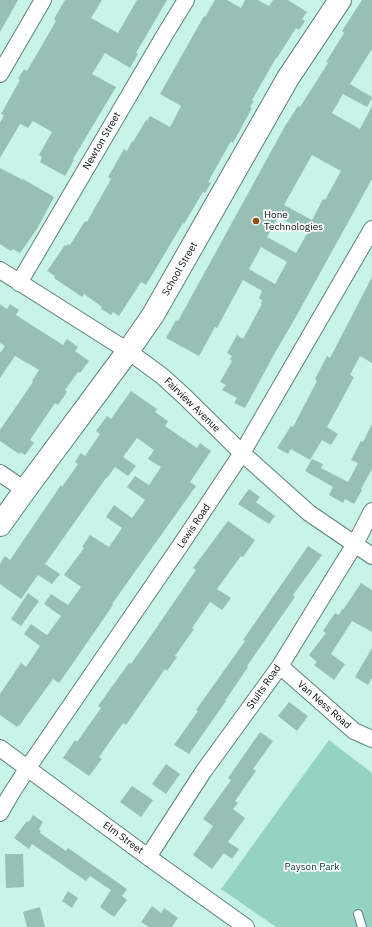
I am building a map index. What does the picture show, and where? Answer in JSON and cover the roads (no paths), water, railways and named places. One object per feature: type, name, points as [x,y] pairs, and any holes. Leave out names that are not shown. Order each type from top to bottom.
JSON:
[{"type":"street","points":[[0,74],[43,0]]},
{"type":"street","name":"Newton Street","points":[[19,283],[186,0]]},
{"type":"street","name":"School Street","points":[[0,525],[153,315],[288,78],[340,0]]},
{"type":"street","name":"Lewis Road","points":[[0,813],[27,769],[242,453],[372,229]]},
{"type":"street","name":"Fairview Avenue","points":[[0,270],[128,351],[162,376],[242,453],[309,513],[372,556]]},
{"type":"street","points":[[0,473],[25,490]]},
{"type":"street","name":"Stults Road","points":[[148,857],[203,772],[280,666],[355,544],[372,511]]},
{"type":"street","name":"Van Ness Road","points":[[280,666],[354,731],[372,739]]},
{"type":"street","name":"Elm Street","points":[[0,748],[246,927]]},
{"type":"lane","points":[[358,914],[362,927]]},
{"type":"place","name":"Hone Technologies","points":[[256,221]]},
{"type":"park label","name":"Payson Park","points":[[312,867]]}]
